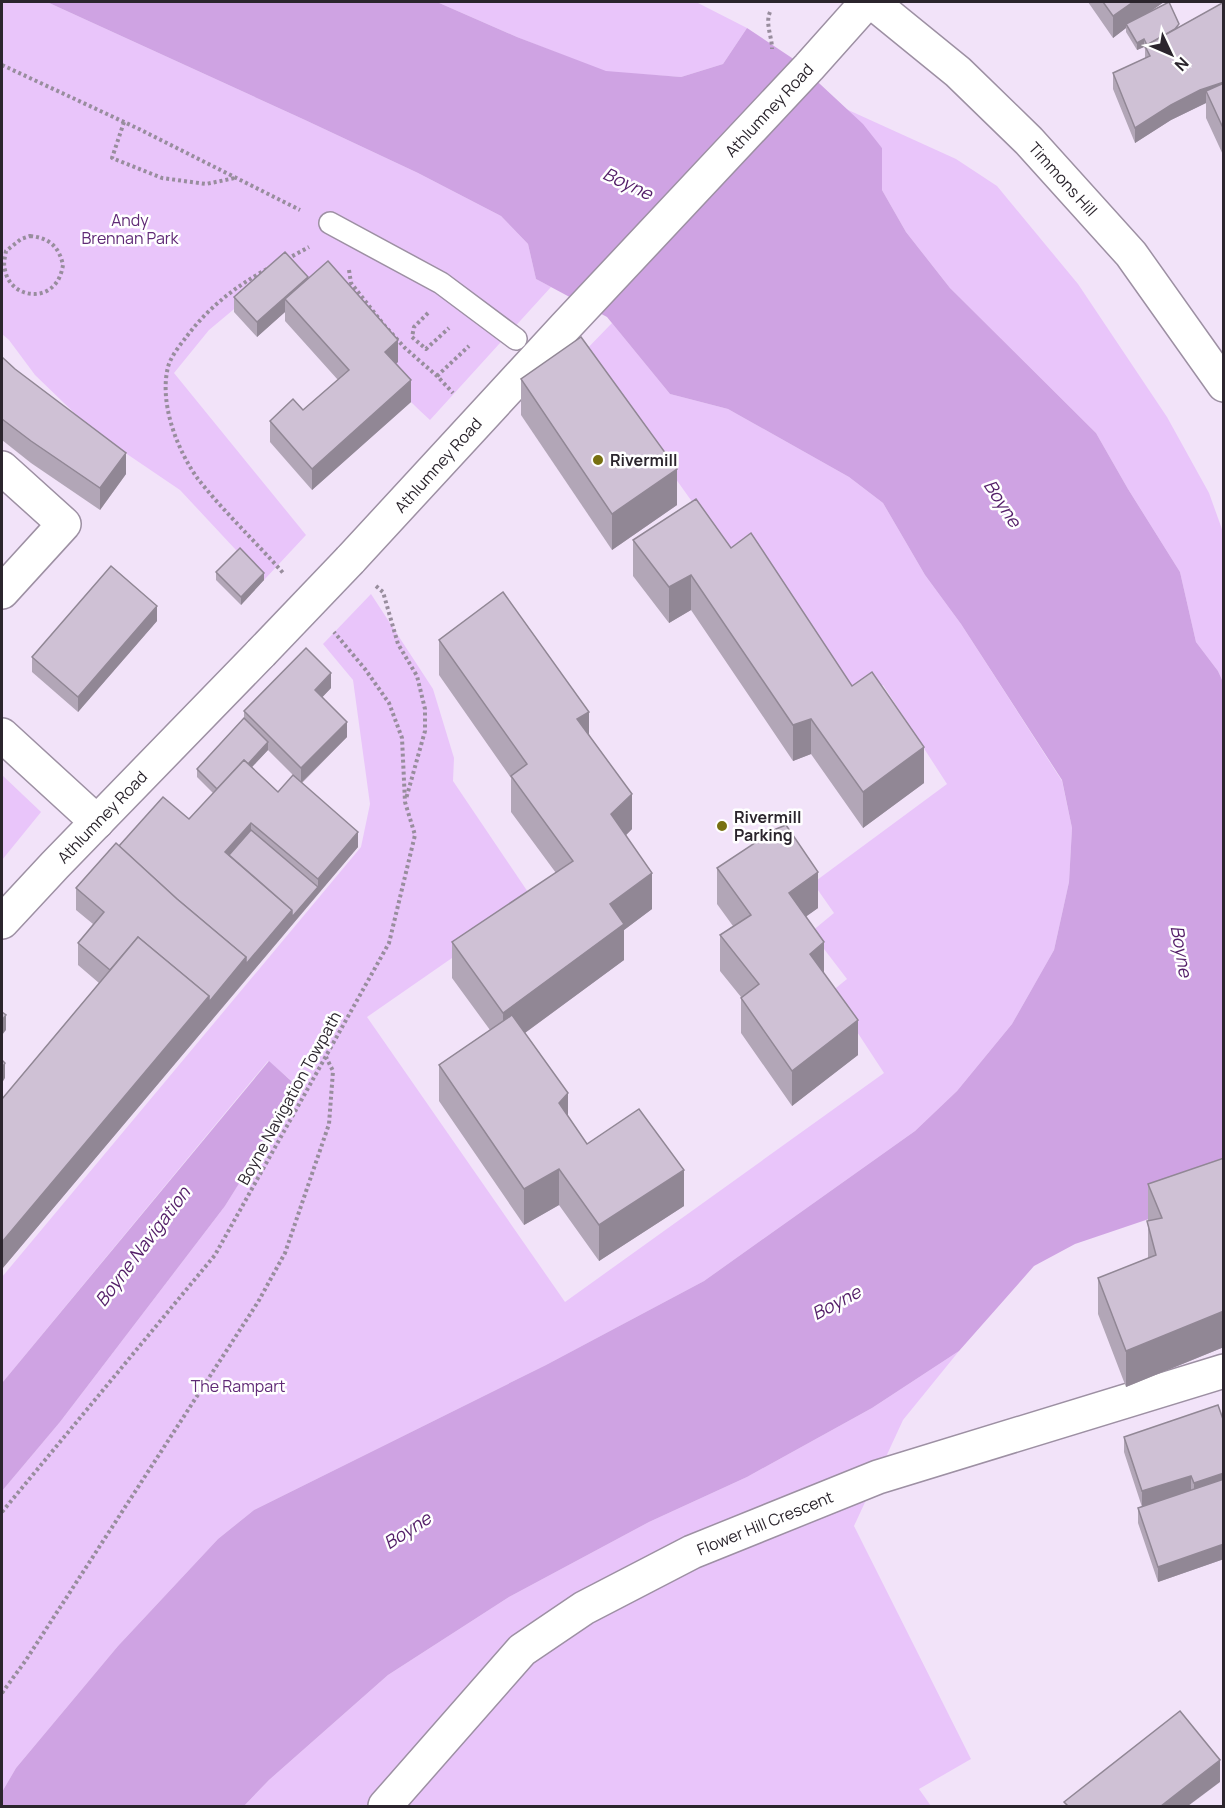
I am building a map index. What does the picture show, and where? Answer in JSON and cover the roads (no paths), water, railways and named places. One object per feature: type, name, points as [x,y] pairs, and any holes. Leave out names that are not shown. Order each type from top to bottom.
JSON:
[{"type":"main road","name":"Athlumney Road","points":[[2,922],[350,560],[867,2]]},
{"type":"main road","name":"Timmons Hill","points":[[872,2],[958,72],[1029,141],[1131,254],[1224,385]]},
{"type":"main road","points":[[2,468],[64,524],[2,592]]},
{"type":"main road","points":[[2,735],[97,822]]},
{"type":"main road","name":"Flower Hill Crescent","points":[[385,1806],[522,1650],[594,1603],[692,1552],[878,1477],[1224,1371]]},
{"type":"lane","points":[[330,223],[441,283],[516,339]]},
{"type":"water","name":"Boyne","points":[[47,2],[437,2],[517,37],[606,71],[681,77],[723,64],[747,28],[792,58],[863,124],[882,148],[882,190],[906,232],[950,288],[1096,433],[1180,572],[1196,642],[1218,671],[1223,682],[1223,1174],[1199,1202],[1075,1244],[1034,1266],[959,1351],[872,1408],[747,1477],[649,1522],[509,1597],[388,1675],[269,1780],[244,1806],[2,1806],[2,1792],[16,1768],[118,1646],[218,1539],[254,1510],[546,1365],[704,1281],[915,1131],[957,1091],[1012,1024],[1054,950],[1069,882],[1072,828],[1062,780],[961,624],[925,575],[883,503],[849,477],[728,409],[670,394],[607,317],[536,279],[528,244],[501,216],[418,173]]},
{"type":"water","name":"Boyne Navigation","points":[[269,1061],[299,1088],[225,1206],[60,1422],[2,1491],[2,1383]]},
{"type":"place","name":"Rivermill","points":[[598,460]]},
{"type":"place","name":"Rivermill Parking","points":[[722,826]]},
{"type":"park label","name":"Andy Brennan Park","points":[[130,229]]},
{"type":"park label","name":"The Rampart","points":[[238,1386]]}]
